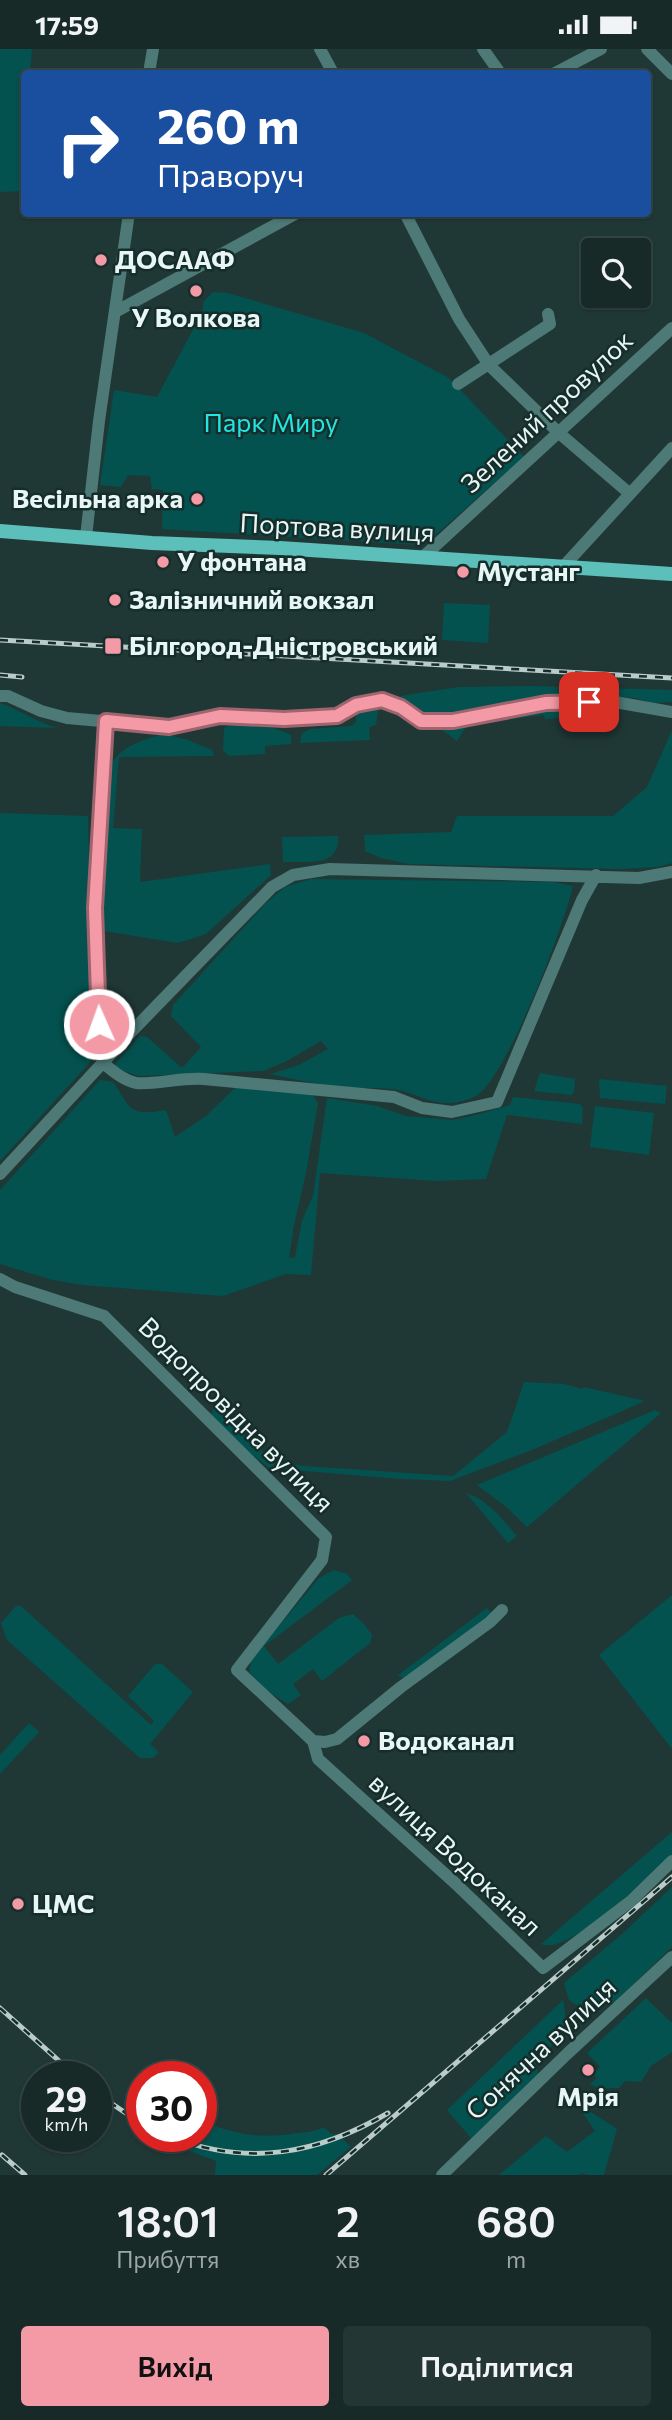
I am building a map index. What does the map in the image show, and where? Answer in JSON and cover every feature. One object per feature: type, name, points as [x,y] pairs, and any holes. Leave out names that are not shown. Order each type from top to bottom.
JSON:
[{"type":"main road","name":"Портова вулиця","points":[[0,531],[152,543],[280,548],[672,574]]},
{"type":"street","points":[[150,70],[153,49]]},
{"type":"street","points":[[320,49],[331,70]]},
{"type":"street","points":[[482,49],[498,70]]},
{"type":"street","points":[[561,70],[601,49]]},
{"type":"street","points":[[646,49],[672,74]]},
{"type":"street","points":[[86,537],[99,421],[129,217]]},
{"type":"street","points":[[117,311],[290,217]]},
{"type":"street","points":[[407,217],[459,319],[489,365],[559,433],[629,493]]},
{"type":"street","points":[[458,384],[550,324],[548,314]]},
{"type":"street","name":"Зелений провулок","points":[[422,558],[672,328]]},
{"type":"street","points":[[563,567],[672,447]]},
{"type":"street","points":[[0,696],[8,696],[41,711],[67,718],[169,727],[220,716],[284,719],[337,716],[356,705],[382,700],[401,707],[421,721],[464,719],[546,703],[615,702],[672,712]]},
{"type":"street","points":[[106,721],[95,908],[99,1024],[103,1063],[117,1075],[137,1083],[204,1079],[394,1097],[422,1108],[452,1112],[497,1102],[582,900],[596,875]]},
{"type":"street","points":[[0,1174],[272,887],[293,875],[330,869],[639,878],[672,871]]},
{"type":"street","name":"Водопровідна вулиця","points":[[0,1279],[15,1287],[104,1316],[327,1537],[322,1560],[237,1670],[313,1741]]},
{"type":"street","points":[[313,1741],[337,1739],[502,1611]]},
{"type":"street","name":"вулиця Водоканал","points":[[313,1741],[318,1759],[456,1884],[543,1968],[631,1901],[672,1861]]},
{"type":"street","name":"Сонячна вулиця","points":[[442,2175],[672,1957]]},
{"type":"green space","points":[[0,49],[32,49],[30,70],[21,70],[21,191],[0,192]]},
{"type":"green space","name":"Парк Миру","points":[[213,292],[228,293],[364,333],[449,378],[524,457],[441,530],[420,545],[162,529],[163,490],[152,489],[150,476],[128,475],[121,487],[100,485],[114,390],[157,397],[203,311],[203,302]]},
{"type":"green space","points":[[444,603],[490,605],[488,643],[442,640]]},
{"type":"green space","points":[[459,687],[672,690],[672,702],[653,703],[635,698],[599,695],[546,696],[480,712],[420,714],[403,703],[400,696]]},
{"type":"green space","points":[[0,703],[42,723],[57,728],[0,726]]},
{"type":"green space","points":[[379,705],[376,725],[369,727],[370,740],[300,743],[302,733],[311,729],[351,726],[356,722],[356,711]]},
{"type":"green space","points":[[547,707],[584,709],[584,716],[545,719],[544,715],[468,724],[457,741],[438,727]]},
{"type":"green space","points":[[232,724],[277,729],[291,735],[291,744],[265,746],[265,754],[229,756],[223,750],[224,728]]},
{"type":"green space","points":[[672,730],[672,863],[658,867],[620,869],[408,864],[365,851],[364,835],[451,832],[457,816],[613,816],[647,787]]},
{"type":"green space","points":[[164,734],[212,750],[214,756],[119,757],[113,828],[142,829],[140,882],[270,864],[271,875],[206,934],[178,943],[104,931],[104,834],[113,762],[129,747]]},
{"type":"green space","points":[[0,813],[88,816],[93,1059],[0,1161]]},
{"type":"green space","points":[[338,836],[334,853],[328,858],[311,862],[283,862],[282,837]]},
{"type":"green space","points":[[311,879],[552,882],[573,886],[559,932],[517,1034],[487,1086],[474,1097],[440,1103],[392,1089],[350,1088],[270,1074],[299,1065],[328,1049],[321,1041],[285,1062],[263,1071],[138,1076],[116,1068],[116,1063],[140,1036],[147,1037],[182,1068],[201,1047],[171,1016],[173,1005],[266,903],[285,887]]},
{"type":"green space","points":[[540,1073],[575,1079],[574,1092],[571,1095],[534,1091]]},
{"type":"green space","points":[[599,1079],[667,1086],[665,1104],[600,1098]]},
{"type":"green space","points":[[100,1080],[113,1082],[133,1109],[144,1112],[166,1110],[175,1137],[206,1116],[243,1080],[312,1094],[318,1103],[289,1258],[295,1257],[302,1220],[313,1196],[327,1098],[377,1106],[406,1116],[453,1120],[510,1105],[513,1097],[580,1104],[583,1108],[582,1124],[507,1115],[486,1179],[436,1181],[320,1173],[311,1275],[286,1274],[223,1296],[83,1285],[52,1280],[0,1264],[0,1190]]},
{"type":"green space","points":[[595,1106],[654,1113],[649,1155],[590,1147]]},
{"type":"green space","points":[[524,1382],[564,1384],[582,1389],[584,1387],[645,1401],[532,1450],[450,1481],[269,1468],[211,1415],[214,1407],[272,1460],[304,1466],[453,1476],[507,1432]]},
{"type":"green space","points":[[655,1410],[661,1413],[527,1527],[477,1485]]},
{"type":"green space","points":[[466,1493],[487,1505],[517,1536],[508,1543]]},
{"type":"green space","points":[[334,1570],[347,1574],[352,1580],[264,1646],[278,1664],[339,1618],[353,1614],[372,1635],[370,1643],[322,1681],[313,1669],[293,1684],[301,1695],[288,1704],[266,1690],[249,1671],[252,1658],[319,1578]]},
{"type":"green space","points":[[672,1595],[672,1749],[599,1655]]},
{"type":"green space","points":[[16,1606],[21,1606],[151,1725],[154,1721],[128,1696],[155,1664],[162,1664],[193,1692],[150,1744],[159,1752],[153,1758],[140,1758],[7,1640],[1,1623]]},
{"type":"green space","points":[[487,1608],[492,1614],[406,1678],[397,1676]]},
{"type":"green space","points":[[29,1723],[39,1732],[0,1774],[0,1755]]},
{"type":"green space","points":[[672,1832],[672,1855],[629,1895],[589,1927],[570,1938],[554,1945],[541,1944]]},
{"type":"green space","points":[[672,1887],[672,1947],[614,2003],[576,2005],[569,2000],[564,1983]]},
{"type":"green space","points":[[646,1998],[672,2023],[672,2052],[651,2066],[641,2082],[625,2081],[619,2088],[607,2088],[604,2091],[590,2084],[597,2078],[593,2074],[600,2067],[587,2053]]},
{"type":"green space","points":[[563,2000],[563,2028],[555,2042],[536,2063],[538,2074],[471,2138],[447,2110]]},
{"type":"green space","points":[[583,2107],[617,2129],[604,2175],[499,2175],[546,2136],[567,2152],[595,2131],[582,2112]]},
{"type":"green space","points":[[217,2126],[260,2135],[284,2135],[323,2127],[332,2134],[338,2134],[351,2147],[317,2175],[215,2175],[216,2161],[192,2152],[217,2152]]},
{"type":"railway","points":[[0,640],[672,678]]},
{"type":"railway","points":[[0,675],[22,677]]},
{"type":"railway","points":[[326,2175],[672,1877]]},
{"type":"railway","points":[[0,2008],[59,2061]]},
{"type":"railway","points":[[112,2104],[126,2113]]},
{"type":"railway","points":[[217,2150],[255,2153],[309,2147],[362,2127],[388,2113]]},
{"type":"railway","points":[[2,2155],[25,2175]]},
{"type":"place","name":"ДОСААФ","points":[[101,260]]},
{"type":"place","name":"У Волкова","points":[[196,291]]},
{"type":"place","name":"Весільна арка","points":[[197,499]]},
{"type":"place","name":"У фонтана","points":[[163,562]]},
{"type":"place","name":"Мустанг","points":[[463,572]]},
{"type":"place","name":"Залізничний вокзал","points":[[115,600]]},
{"type":"place","name":"Білгород-Дністровський","points":[[113,646]]},
{"type":"place","name":"Водоканал","points":[[364,1741]]},
{"type":"place","name":"ЦМС","points":[[18,1904]]},
{"type":"place","name":"Мрія","points":[[588,2070]]},
{"type":"route","points":[[99,1024],[95,908],[106,721],[169,727],[220,716],[284,719],[337,716],[356,705],[382,700],[401,707],[421,721],[453,721],[546,703],[589,702]]}]
